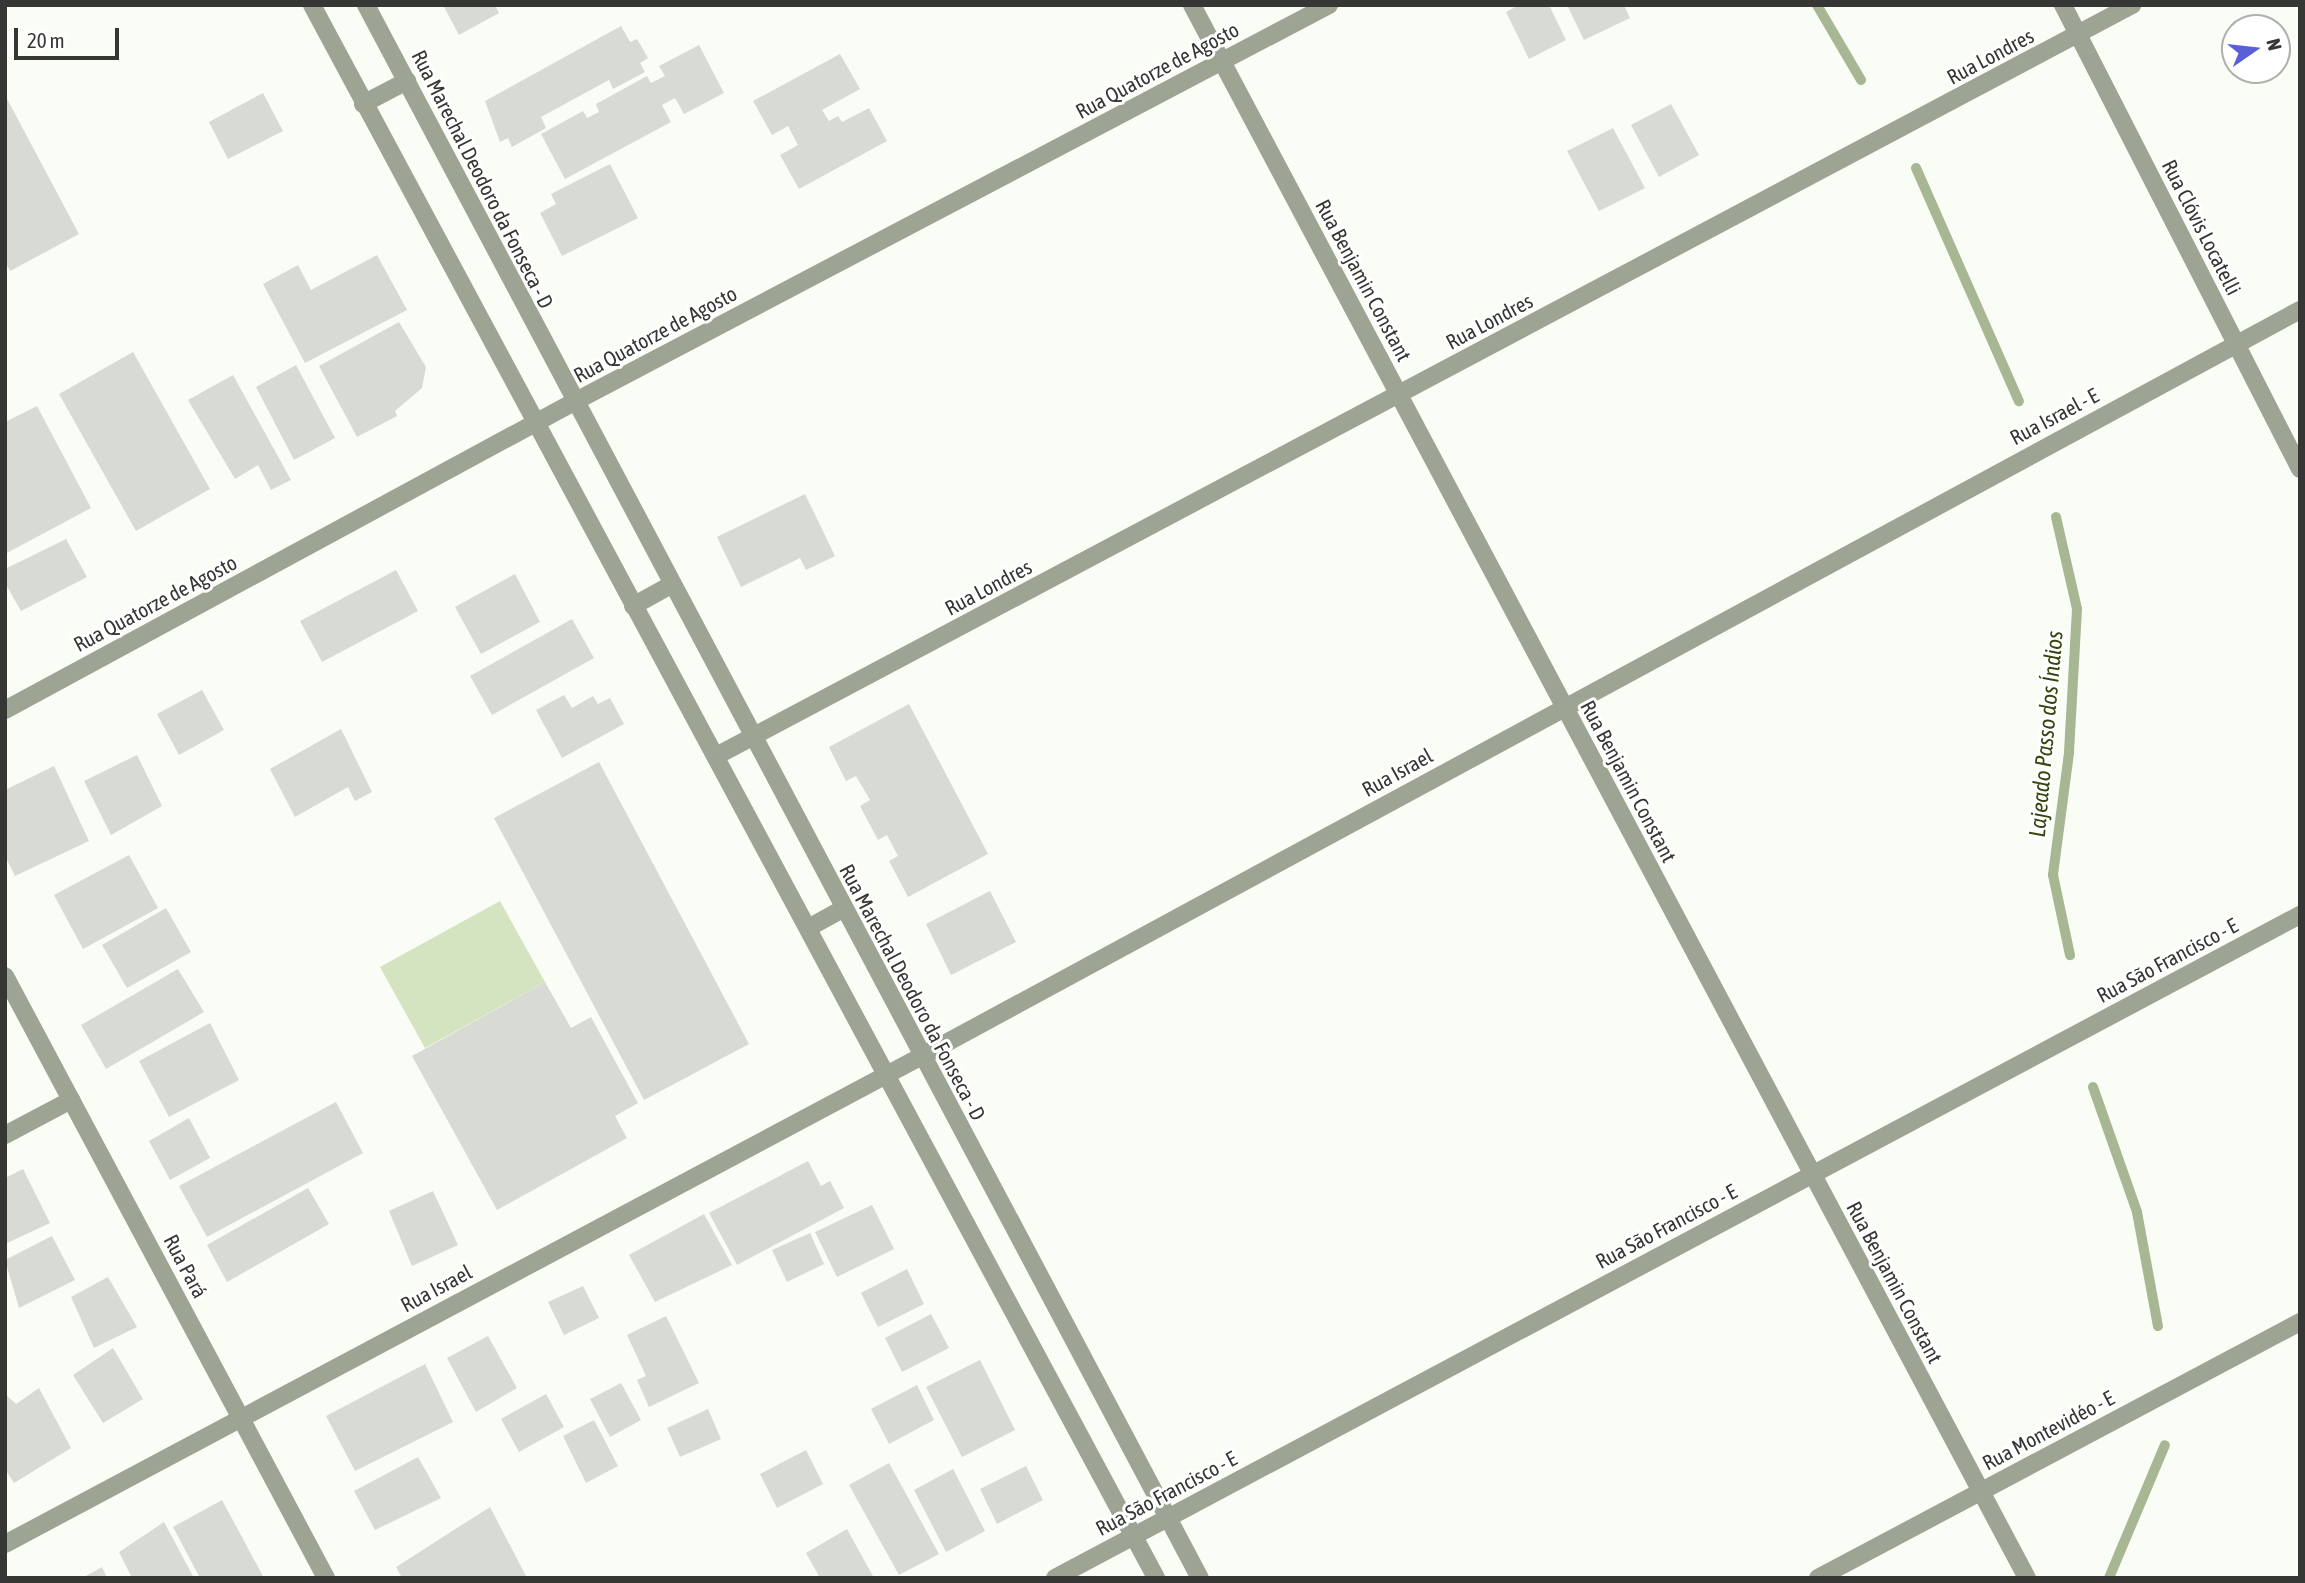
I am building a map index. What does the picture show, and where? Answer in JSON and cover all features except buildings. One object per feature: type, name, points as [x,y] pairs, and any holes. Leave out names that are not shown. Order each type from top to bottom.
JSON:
[{"type":"street","points":[[312,5],[534,425],[718,755],[1156,1578]]},
{"type":"street","name":"Rua Marechal Deodoro da Fonseca - D","points":[[366,5],[558,375],[754,736],[842,909],[1200,1578]]},
{"type":"street","name":"Rua Benjamin Constant","points":[[1192,5],[2027,1578]]},
{"type":"street","name":"Rua Quatorze de Agosto","points":[[5,710],[574,402],[1329,5]]},
{"type":"street","name":"Rua Clóvis Locatelli","points":[[2063,5],[2300,469]]},
{"type":"street","name":"Rua Londres","points":[[718,755],[2132,5]]},
{"type":"street","points":[[363,104],[407,81]]},
{"type":"street","points":[[2236,344],[2300,310]]},
{"type":"street","name":"Rua Israel - E","points":[[1895,528],[2236,344]]},
{"type":"street","name":"Rua Israel","points":[[922,1056],[1895,528]]},
{"type":"street","points":[[633,606],[671,585]]},
{"type":"street","points":[[810,927],[842,909]]},
{"type":"street","name":"Rua São Francisco - E","points":[[1055,1578],[2300,915]]},
{"type":"street","name":"Rua Pará","points":[[5,976],[326,1578]]},
{"type":"street","points":[[888,1074],[922,1056]]},
{"type":"street","name":"Rua Israel","points":[[5,1544],[888,1074]]},
{"type":"street","points":[[5,1135],[71,1100]]},
{"type":"street","name":"Rua Montevidéo - E","points":[[1818,1578],[2300,1322]]},
{"type":"green space","points":[[500,901],[545,982],[425,1048],[380,967]]},
{"type":"waterway","name":"Lajeado Passo dos Índios","points":[[1817,5],[1861,80]]},
{"type":"waterway","name":"Lajeado Passo dos Índios","points":[[1916,168],[2019,401]]},
{"type":"waterway","name":"Lajeado Passo dos Índios","points":[[2056,517],[2077,609],[2069,753],[2053,875],[2070,955]]},
{"type":"waterway","name":"Lajeado Passo dos Índios","points":[[2093,1087],[2137,1212],[2158,1326]]},
{"type":"waterway","name":"Lajeado Passo dos Índios","points":[[2109,1578],[2165,1445]]}]
